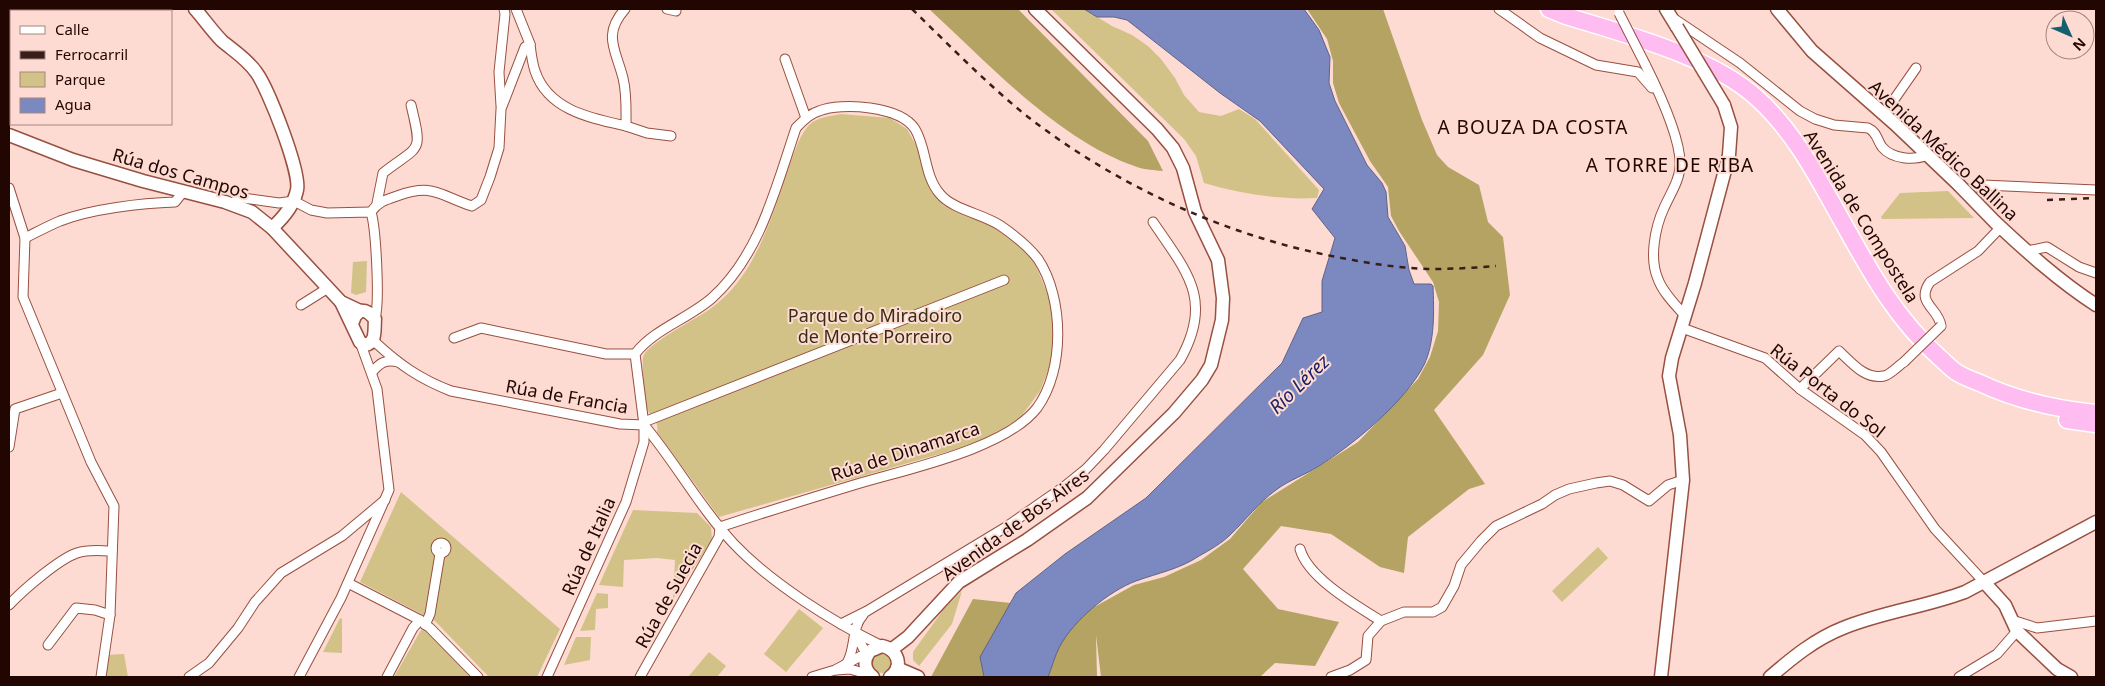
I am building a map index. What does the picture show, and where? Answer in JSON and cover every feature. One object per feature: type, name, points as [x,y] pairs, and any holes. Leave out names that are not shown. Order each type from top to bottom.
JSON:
[{"type":"highway","name":"Avenida de Compostela","points":[[1549,9],[1680,54],[1719,71],[1738,82],[1759,100],[1783,127],[1811,166],[1881,290],[1905,323],[1925,345],[1956,372],[2013,398],[2061,410],[2096,413]]},
{"type":"highway","name":"Avenida de Compostela","points":[[1563,9],[1598,26]]},
{"type":"highway","points":[[1956,372],[2010,404],[2038,415],[2096,424]]},
{"type":"street","points":[[195,9],[221,39],[250,64],[260,78],[298,178],[294,201],[268,225]]},
{"type":"street","points":[[377,203],[420,189],[434,191],[472,206],[477,205],[481,200],[500,148],[501,109],[499,72],[504,9]]},
{"type":"street","points":[[516,9],[530,44],[534,70],[550,94],[559,103],[584,116],[647,133],[670,136]]},
{"type":"street","points":[[625,9],[616,20],[611,35],[625,87],[626,126]]},
{"type":"street","name":"Avenida de Bos Aires","points":[[867,655],[873,649],[887,648],[908,637],[959,582],[1027,540],[1087,498],[1120,467],[1174,413],[1202,380],[1210,365],[1222,320],[1223,298],[1218,260],[1195,212],[1183,168],[1173,148],[1158,130],[1035,9]]},
{"type":"street","points":[[1499,9],[1540,38],[1596,65],[1638,72],[1662,99]]},
{"type":"street","name":"Avenida Médico Ballina","points":[[1777,9],[1812,51],[1884,114],[2027,251],[2077,293],[2096,305]]},
{"type":"street","points":[[1618,11],[1662,99],[1677,144],[1680,162],[1679,175],[1659,220],[1655,240],[1655,272],[1660,285],[1684,322]]},
{"type":"street","points":[[1660,677],[1683,480],[1680,434],[1669,376],[1672,358],[1684,322],[1731,145],[1731,127],[1724,105],[1671,18]]},
{"type":"street","points":[[1671,18],[1740,63],[1800,111],[1814,119],[1834,126],[1873,130],[1886,151],[1900,157],[1917,159],[1927,155]]},
{"type":"street","points":[[501,109],[525,47],[530,44]]},
{"type":"street","points":[[785,60],[806,118],[796,128],[758,233],[746,257],[730,279],[711,298],[641,346],[635,354],[644,424],[1004,280]]},
{"type":"street","points":[[1884,114],[1916,68]]},
{"type":"street","points":[[371,212],[377,203],[382,173],[415,150],[419,138],[411,105]]},
{"type":"street","name":"Rúa de Dinamarca","points":[[720,527],[985,444],[1004,434],[1036,409],[1046,393],[1054,369],[1058,338],[1055,303],[1048,279],[1038,259],[1026,246],[1000,226],[947,201],[939,194],[933,183],[920,140],[908,121],[896,114],[885,111],[845,107],[818,111],[806,118]]},
{"type":"street","name":"Rúa dos Campos","points":[[9,135],[73,160],[234,205],[252,212],[268,225],[341,302],[352,324]]},
{"type":"street","points":[[1963,188],[1970,189],[1983,185],[2096,190]]},
{"type":"street","points":[[9,188],[25,238],[23,297],[91,462],[114,506],[110,615],[101,677]]},
{"type":"street","points":[[25,238],[61,220],[94,212],[156,202],[175,202],[183,192]]},
{"type":"street","points":[[234,205],[236,200],[243,198],[279,204],[294,201],[306,208],[327,213],[371,212]]},
{"type":"street","points":[[360,342],[367,345],[374,339],[376,265],[374,222],[371,212]]},
{"type":"street","points":[[841,624],[867,612],[1006,527],[1072,480],[1104,450],[1180,360],[1190,344],[1195,324],[1194,289],[1188,273],[1153,222]]},
{"type":"street","points":[[1800,389],[1839,351],[1854,366],[1870,376],[1885,376],[1904,362],[1941,326],[1940,320],[1925,298],[1925,289],[1930,282],[1978,251],[1998,224]]},
{"type":"street","points":[[2027,251],[2047,247],[2079,267],[2096,273]]},
{"type":"street","points":[[301,305],[328,288]]},
{"type":"street","name":"Rúa dos Campos","points":[[341,302],[360,311]]},
{"type":"street","points":[[299,677],[348,583],[389,490],[377,389],[352,324],[355,316],[360,311],[367,312],[375,319]]},
{"type":"street","name":"Rúa Porta do Sol","points":[[1684,322],[1765,358],[1800,389],[1856,427],[1874,443],[1935,529],[1985,583]]},
{"type":"street","points":[[454,338],[481,328],[606,354],[635,354]]},
{"type":"street","name":"Rúa de Francia","points":[[374,339],[376,343],[398,362],[426,381],[451,391],[620,424],[644,424],[734,544],[765,572],[841,624],[855,633],[887,648]]},
{"type":"street","points":[[372,372],[382,362],[389,360],[398,362]]},
{"type":"street","points":[[9,447],[15,409],[62,392]]},
{"type":"street","name":"Rúa de Italia","points":[[547,677],[626,502],[644,442],[644,424]]},
{"type":"street","points":[[1331,677],[1350,670],[1366,660],[1368,636],[1381,621],[1404,612],[1433,612],[1442,607],[1454,586],[1462,565],[1488,532],[1496,526],[1542,504],[1555,494],[1576,487],[1610,481],[1623,485],[1649,501],[1668,485],[1683,480]]},
{"type":"street","points":[[189,677],[209,663],[238,628],[255,602],[281,573],[342,536],[386,500]]},
{"type":"street","points":[[1770,677],[1796,656],[1841,628],[1863,620],[1947,599],[1985,583],[2096,522]]},
{"type":"street","name":"Rúa de Suecia","points":[[640,677],[719,537],[720,527]]},
{"type":"street","points":[[9,605],[48,572],[76,553],[88,550],[112,551]]},
{"type":"street","points":[[1300,550],[1309,565],[1330,586],[1344,598],[1381,621]]},
{"type":"street","points":[[387,677],[413,628],[430,614],[440,554]]},
{"type":"street","points":[[348,583],[422,622],[478,677]]},
{"type":"street","points":[[1985,583],[2005,605],[2014,626],[2057,669],[2071,677]]},
{"type":"street","name":"Avenida de Bos Aires","points":[[895,669],[937,605]]},
{"type":"street","points":[[48,645],[76,608],[95,610],[110,615]]},
{"type":"street","points":[[847,663],[853,649],[855,633],[860,619],[867,612]]},
{"type":"street","points":[[866,638],[863,621],[867,612]]},
{"type":"street","points":[[2014,626],[2037,628],[2096,621]]},
{"type":"street","points":[[1959,677],[1997,654],[2014,626]]},
{"type":"street","points":[[855,633],[867,655]]},
{"type":"street","points":[[887,648],[895,669],[918,677]]},
{"type":"street","points":[[836,670],[847,663],[867,655]]},
{"type":"street","points":[[867,655],[865,665],[871,676]]},
{"type":"street","points":[[812,677],[836,670],[850,669],[871,676]]},
{"type":"green space","points":[[1051,9],[1084,9],[1112,26],[1132,35],[1148,46],[1161,59],[1175,78],[1184,95],[1199,112],[1221,116],[1239,109],[1255,119],[1319,190],[1317,198],[1288,198],[1260,195],[1204,183],[1196,156],[1184,139]]},
{"type":"green space","name":"Parque do Miradoiro de Monte Porreiro","points":[[841,114],[890,118],[907,129],[916,145],[932,191],[943,205],[995,228],[1017,244],[1034,261],[1050,300],[1054,322],[1053,347],[1049,368],[1040,391],[1020,418],[978,443],[719,517],[657,432],[657,424],[646,406],[643,357],[662,338],[716,304],[737,283],[761,243],[801,136],[809,125],[816,120]]},
{"type":"green space","points":[[1948,191],[1974,218],[1882,219],[1881,217],[1900,193]]},
{"type":"green space","points":[[367,261],[366,292],[356,295],[351,293],[353,262]]},
{"type":"green space","points":[[401,492],[560,629],[537,677],[489,677],[435,621],[360,582]]},
{"type":"green space","points":[[633,510],[697,513],[711,527],[712,540],[673,599],[675,560],[657,558],[624,560],[623,587],[599,585]]},
{"type":"green space","points":[[1598,547],[1608,558],[1562,602],[1552,591]]},
{"type":"green space","points":[[962,591],[952,624],[919,666],[913,660],[913,652],[943,610]]},
{"type":"green space","points":[[597,593],[608,594],[608,608],[596,609],[595,630],[580,631]]},
{"type":"green space","points":[[799,609],[823,628],[786,672],[764,654]]},
{"type":"green space","points":[[340,618],[342,619],[342,653],[323,652]]},
{"type":"green space","points":[[421,630],[427,632],[471,677],[394,677]]},
{"type":"green space","points":[[576,637],[591,637],[590,660],[564,665]]},
{"type":"green space","points":[[709,652],[726,666],[717,677],[688,677]]},
{"type":"green space","points":[[882,653],[889,656],[892,663],[889,670],[882,673],[875,670],[872,663],[875,656]]},
{"type":"green space","points":[[124,654],[128,677],[104,677],[106,655]]},
{"type":"shaded area","points":[[929,9],[1018,9],[1148,141],[1163,171],[1137,167],[1108,155],[1080,139],[1026,99]]},
{"type":"shaded area","points":[[1307,9],[1383,9],[1422,120],[1437,155],[1448,167],[1479,185],[1488,222],[1503,237],[1510,295],[1483,355],[1434,410],[1485,484],[1469,489],[1408,537],[1404,573],[1380,567],[1331,534],[1281,526],[1243,569],[1278,609],[1339,622],[1315,666],[1275,663],[1260,677],[1101,677],[1096,635],[1097,677],[931,677],[973,599],[1087,611],[1134,585],[1164,577],[1201,560],[1230,539],[1262,502],[1358,442],[1418,379],[1430,357],[1438,331],[1439,302],[1433,282],[1391,216],[1388,187],[1370,161],[1339,103],[1333,83],[1333,61],[1327,39]]},
{"type":"water","name":"Río Lérez","points":[[1084,9],[1304,9],[1319,30],[1330,57],[1329,83],[1335,101],[1367,165],[1382,183],[1386,192],[1388,217],[1405,246],[1409,270],[1414,284],[1431,284],[1433,286],[1432,336],[1424,365],[1404,393],[1378,421],[1333,457],[1276,490],[1230,535],[1216,546],[1184,564],[1136,581],[1104,599],[1083,617],[1066,636],[1058,650],[1048,677],[984,677],[980,657],[1016,593],[1065,554],[1146,498],[1282,363],[1303,318],[1322,312],[1322,281],[1335,238],[1312,209],[1324,189],[1260,121],[1220,93],[1127,20],[1114,17],[1097,17]]},
{"type":"railway","points":[[912,9],[983,78],[1028,117],[1102,167],[1141,189],[1182,208],[1223,225],[1266,239],[1309,251],[1362,262],[1428,269],[1496,266]]},
{"type":"railway","points":[[2047,200],[2096,198]]},
{"type":"district","name":"A BOUZA DA COSTA","points":[[1533,127]]},
{"type":"district","name":"A TORRE DE RIBA","points":[[1670,165]]}]
